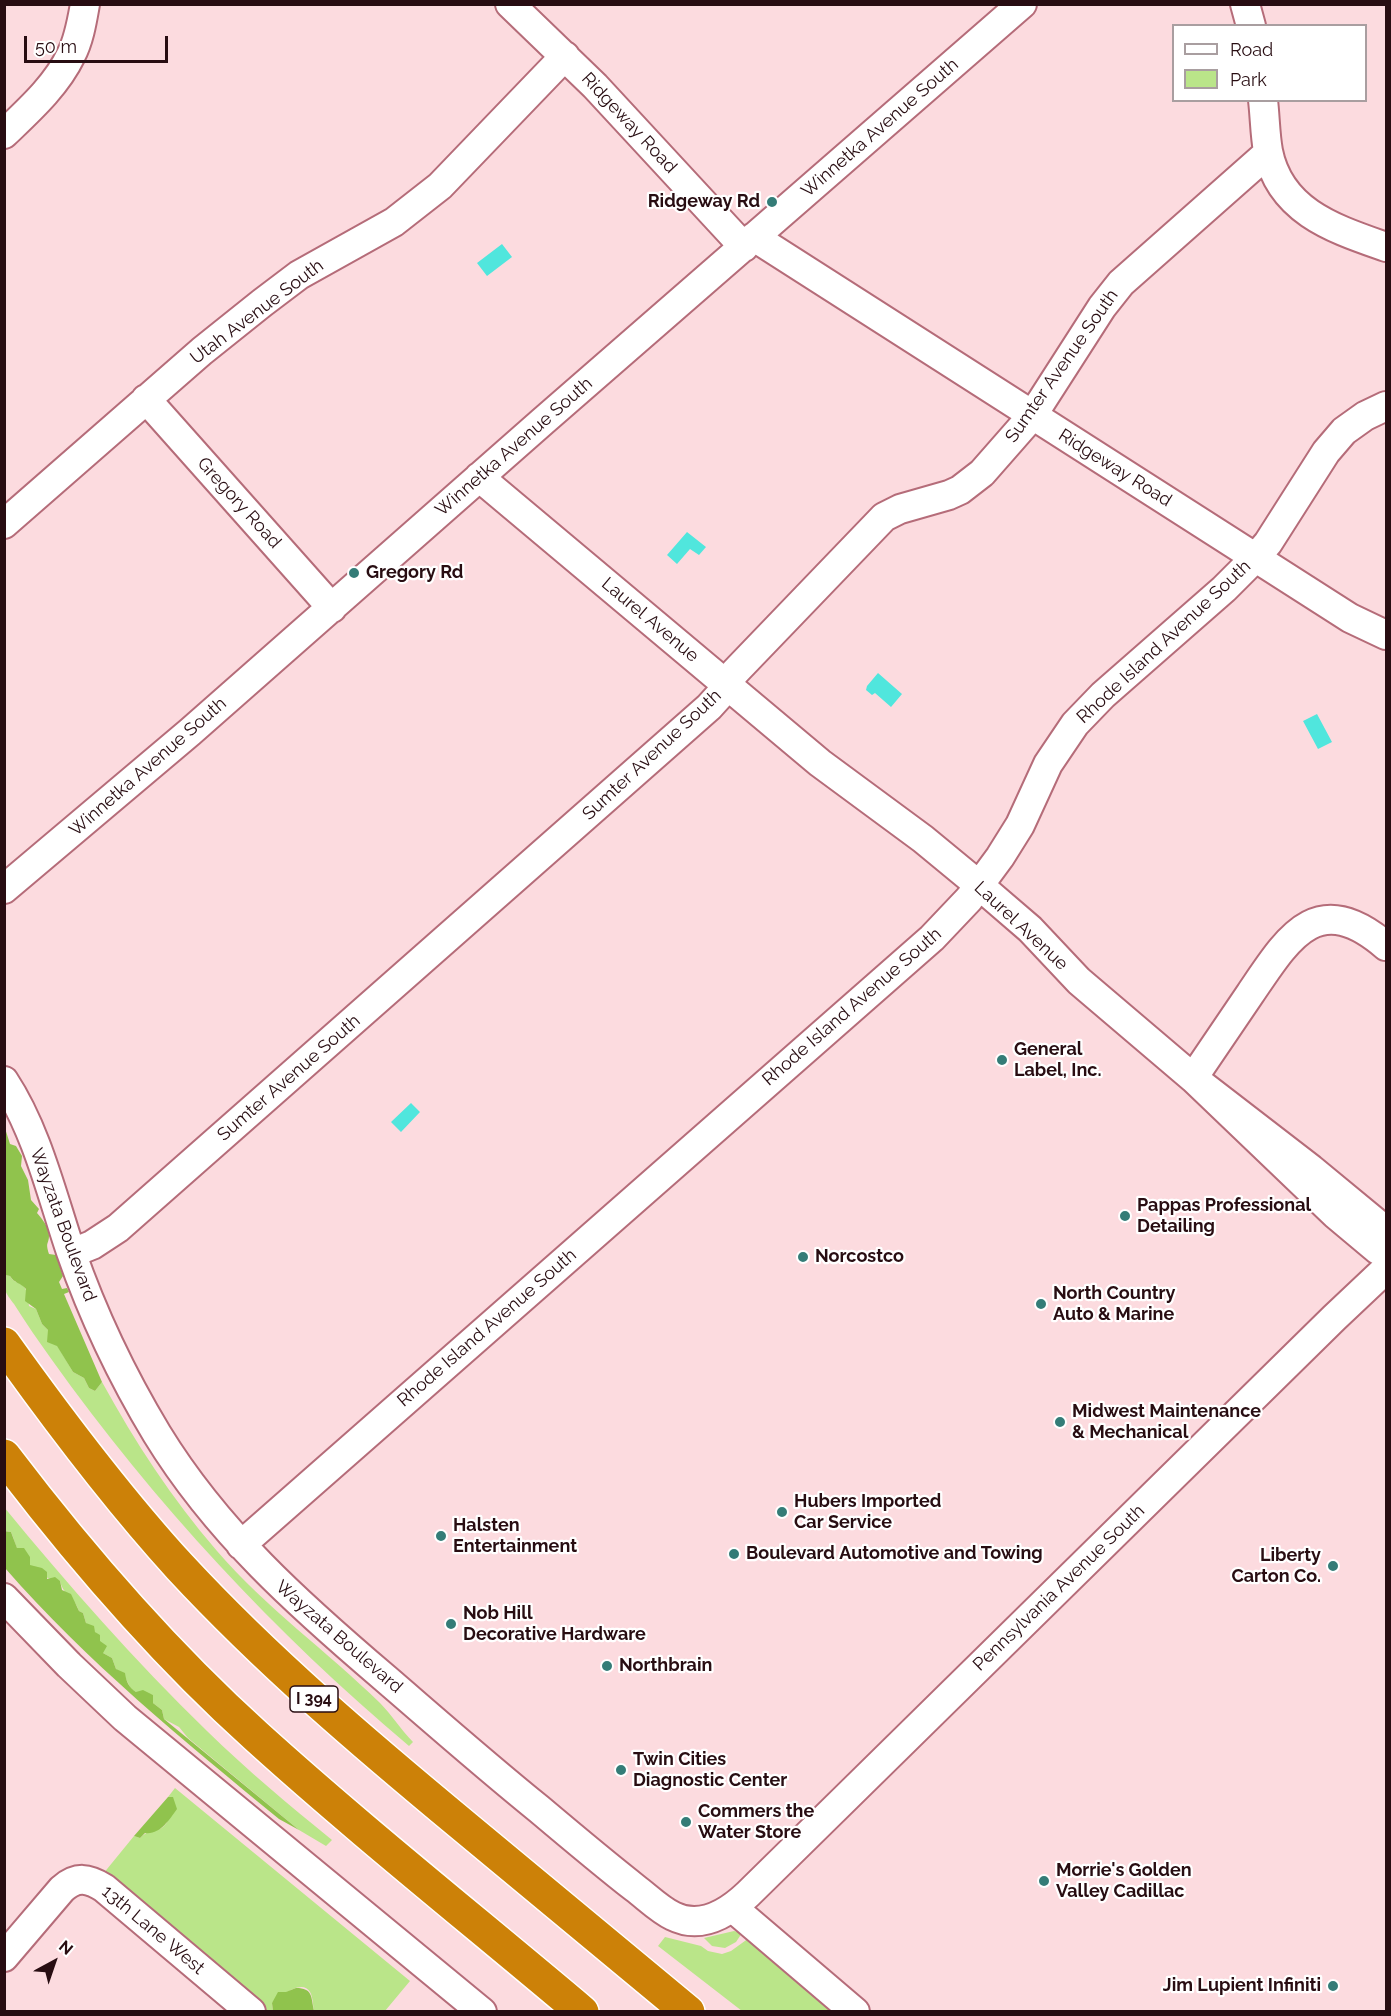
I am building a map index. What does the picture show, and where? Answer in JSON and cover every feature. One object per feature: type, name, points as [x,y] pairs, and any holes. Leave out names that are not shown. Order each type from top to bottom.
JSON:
[{"type":"highway","name":"I 394","points":[[4,1344],[117,1494],[226,1615],[297,1684],[373,1750],[684,2008]]},
{"type":"highway","points":[[4,1456],[65,1534],[116,1593],[179,1660],[255,1735],[582,2012]]},
{"type":"street","points":[[4,134],[47,90],[62,71],[72,53],[85,4]]},
{"type":"street","name":"Ridgeway Road","points":[[510,4],[565,56],[749,242],[1032,416],[1350,618],[1386,635]]},
{"type":"street","name":"Winnetka Avenue South","points":[[4,889],[125,788],[1022,4]]},
{"type":"street","points":[[1245,4],[1250,24]]},
{"type":"street","name":"Utah Avenue South","points":[[4,524],[202,351],[299,276],[394,222],[431,193],[565,56]]},
{"type":"street","points":[[1263,102],[1268,153],[1284,186],[1302,208],[1338,230],[1386,246]]},
{"type":"street","name":"Sumter Avenue South","points":[[72,1253],[92,1245],[118,1228],[709,707],[735,672],[876,524],[891,513],[937,500],[969,484],[1002,452],[1032,416],[1102,307],[1121,283],[1268,153]]},
{"type":"street","name":"Gregory Road","points":[[146,399],[332,608]]},
{"type":"street","name":"Rhode Island Avenue South","points":[[241,1545],[932,938],[975,893],[1012,840],[1048,764],[1075,724],[1103,695],[1224,589],[1256,557],[1268,543],[1336,439],[1354,423],[1386,406]]},
{"type":"street","name":"Laurel Avenue","points":[[479,477],[820,764],[923,839],[975,893],[1030,929],[1078,981],[1193,1078],[1311,1169],[1386,1231]]},
{"type":"street","points":[[1193,1078],[1284,945],[1300,930],[1318,922],[1337,921],[1371,932],[1386,946]]},
{"type":"street","name":"Laurel Avenue","points":[[1193,1078],[1335,1214],[1378,1250],[1386,1253]]},
{"type":"street","name":"Wayzata Boulevard","points":[[4,1082],[27,1126],[72,1253],[107,1340],[139,1403],[181,1470],[241,1545],[307,1612],[518,1792],[674,1917],[712,1919],[733,1908]]},
{"type":"street","name":"Pennsylvania Avenue South","points":[[733,1908],[1386,1269]]},
{"type":"street","points":[[4,1598],[69,1665],[125,1718],[482,2012]]},
{"type":"street","name":"13th Lane West","points":[[6,1953],[67,1884],[72,1880],[82,1878],[92,1880],[251,2012]]},
{"type":"street","points":[[733,1908],[855,2012]]},
{"type":"green space","points":[[4,1125],[10,1144],[16,1146],[22,1156],[21,1166],[28,1180],[31,1200],[39,1209],[37,1213],[49,1232],[47,1245],[49,1254],[56,1255],[63,1276],[59,1282],[62,1289],[67,1288],[69,1292],[64,1294],[102,1382],[95,1391],[89,1388],[84,1378],[73,1372],[57,1346],[47,1342],[48,1330],[42,1324],[36,1309],[25,1301],[26,1289],[10,1276],[5,1275]]},
{"type":"green space","points":[[5,1275],[10,1276],[24,1287],[29,1306],[36,1309],[42,1324],[73,1372],[84,1378],[89,1388],[95,1391],[102,1382],[155,1470],[217,1551],[276,1610],[380,1703],[413,1742],[409,1746],[359,1703],[264,1612],[174,1515],[91,1413],[42,1346],[6,1293]]},
{"type":"green space","points":[[4,1507],[77,1594],[128,1650],[237,1760],[332,1840],[326,1846],[299,1830],[188,1738],[179,1727],[164,1719],[162,1710],[153,1703],[153,1695],[131,1689],[126,1679],[116,1669],[112,1658],[103,1653],[95,1632],[86,1623],[83,1613],[79,1611],[60,1581],[41,1575],[22,1556],[11,1532],[5,1531]]},
{"type":"green space","points":[[4,1531],[11,1532],[17,1548],[24,1548],[30,1557],[30,1565],[47,1572],[47,1579],[55,1577],[60,1581],[62,1590],[71,1594],[79,1611],[83,1613],[86,1623],[94,1626],[95,1632],[100,1635],[100,1641],[107,1646],[103,1653],[112,1658],[116,1669],[125,1673],[131,1688],[136,1692],[143,1690],[153,1695],[153,1703],[162,1710],[164,1719],[299,1830],[279,1819],[207,1760],[102,1668],[36,1603],[5,1568]]},
{"type":"green space","points":[[175,1788],[410,1981],[385,2011],[314,2011],[310,1992],[302,1987],[291,1990],[280,1997],[272,2003],[273,2011],[268,2011],[103,1874],[134,1836],[140,1838],[165,1825],[170,1816],[173,1797],[168,1797]]},
{"type":"green space","points":[[168,1797],[173,1797],[177,1809],[167,1822],[155,1832],[145,1833],[140,1838],[134,1836]]},
{"type":"green space","points":[[734,1931],[742,1933],[736,1942],[725,1948],[712,1946],[704,1938]]},
{"type":"green space","points":[[665,1937],[722,1954],[731,1951],[749,1938],[836,2011],[742,2011],[658,1946]]},
{"type":"green space","points":[[302,1988],[308,1992],[314,2011],[273,2011],[272,2003],[278,1992]]},
{"type":"water","points":[[502,244],[512,257],[487,276],[477,263]]},
{"type":"water","points":[[687,532],[706,547],[699,555],[690,549],[677,564],[667,555]]},
{"type":"water","points":[[878,673],[902,694],[891,707],[875,693],[872,695],[866,690]]},
{"type":"water","points":[[1317,714],[1332,742],[1318,749],[1303,721]]},
{"type":"water","points":[[411,1103],[420,1112],[401,1132],[391,1122]]},
{"type":"place","name":"Ridgeway Rd","points":[[772,202]]},
{"type":"place","name":"Gregory Rd","points":[[354,573]]},
{"type":"place","name":"General Label, Inc.","points":[[1002,1060]]},
{"type":"place","name":"Pappas Professional Detailing","points":[[1125,1216]]},
{"type":"place","name":"Norcostco","points":[[803,1257]]},
{"type":"place","name":"North Country Auto & Marine","points":[[1041,1304]]},
{"type":"place","name":"Midwest Maintenance & Mechanical","points":[[1060,1422]]},
{"type":"place","name":"Hubers Imported Car Service","points":[[782,1512]]},
{"type":"place","name":"Halsten Entertainment","points":[[441,1536]]},
{"type":"place","name":"Boulevard Automotive and Towing","points":[[734,1554]]},
{"type":"place","name":"Liberty Carton Co.","points":[[1333,1566]]},
{"type":"place","name":"Nob Hill Decorative Hardware","points":[[451,1624]]},
{"type":"place","name":"Northbrain","points":[[607,1666]]},
{"type":"place","name":"Twin Cities Diagnostic Center","points":[[621,1770]]},
{"type":"place","name":"Commers the Water Store","points":[[686,1822]]},
{"type":"place","name":"Morrie's Golden Valley Cadillac","points":[[1044,1881]]},
{"type":"place","name":"Jim Lupient Infiniti","points":[[1333,1986]]}]
